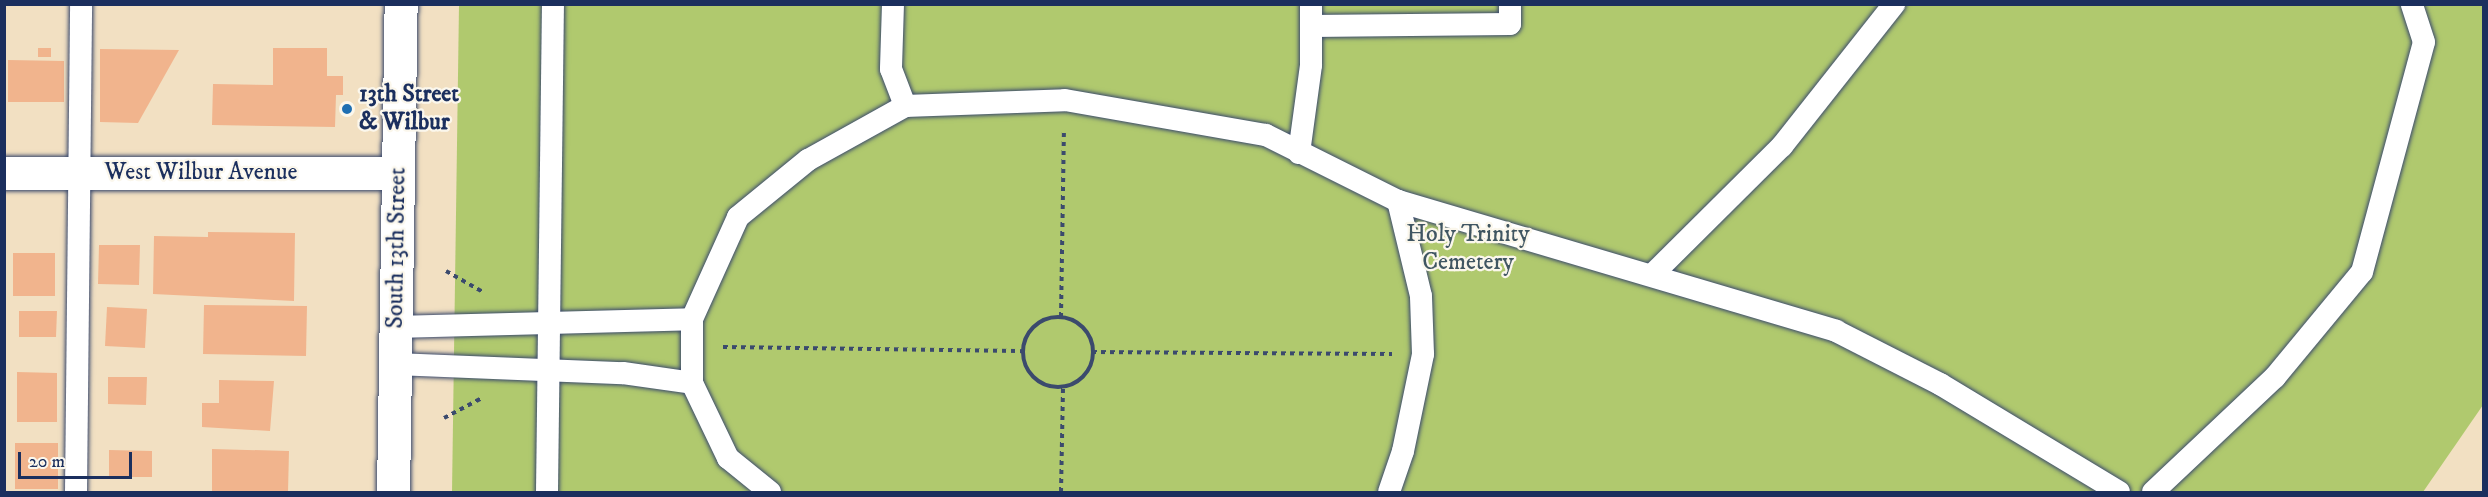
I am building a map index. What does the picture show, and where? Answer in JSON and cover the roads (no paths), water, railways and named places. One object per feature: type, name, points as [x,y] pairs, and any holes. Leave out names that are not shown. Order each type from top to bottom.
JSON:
[{"type":"street","name":"South 13th Street","points":[[393,492],[401,4]]},
{"type":"street","name":"West Wilbur Avenue","points":[[4,173],[398,173]]},
{"type":"lane","points":[[76,492],[81,4]]},
{"type":"lane","points":[[547,492],[553,4]]},
{"type":"lane","points":[[893,4],[891,69],[905,106]]},
{"type":"lane","points":[[1299,153],[1311,65],[1311,15],[1510,24],[1510,4]]},
{"type":"lane","points":[[1653,274],[1782,146],[1894,4]]},
{"type":"lane","points":[[2153,492],[2275,377],[2362,272],[2424,42],[2412,4]]},
{"type":"lane","points":[[770,492],[728,458],[692,383],[692,319],[738,217],[808,160],[905,106],[1065,100],[1266,135],[1398,201],[1653,274],[1836,332],[1940,384],[2119,492]]},
{"type":"lane","points":[[1389,492],[1403,451],[1423,354],[1421,296],[1398,201]]},
{"type":"lane","points":[[395,327],[692,319]]},
{"type":"lane","points":[[394,364],[623,373],[692,383]]},
{"type":"place","name":"13th Street & Wilbur","points":[[347,109]]},
{"type":"park label","name":"Holy Trinity Cemetery","points":[[1468,249]]}]
